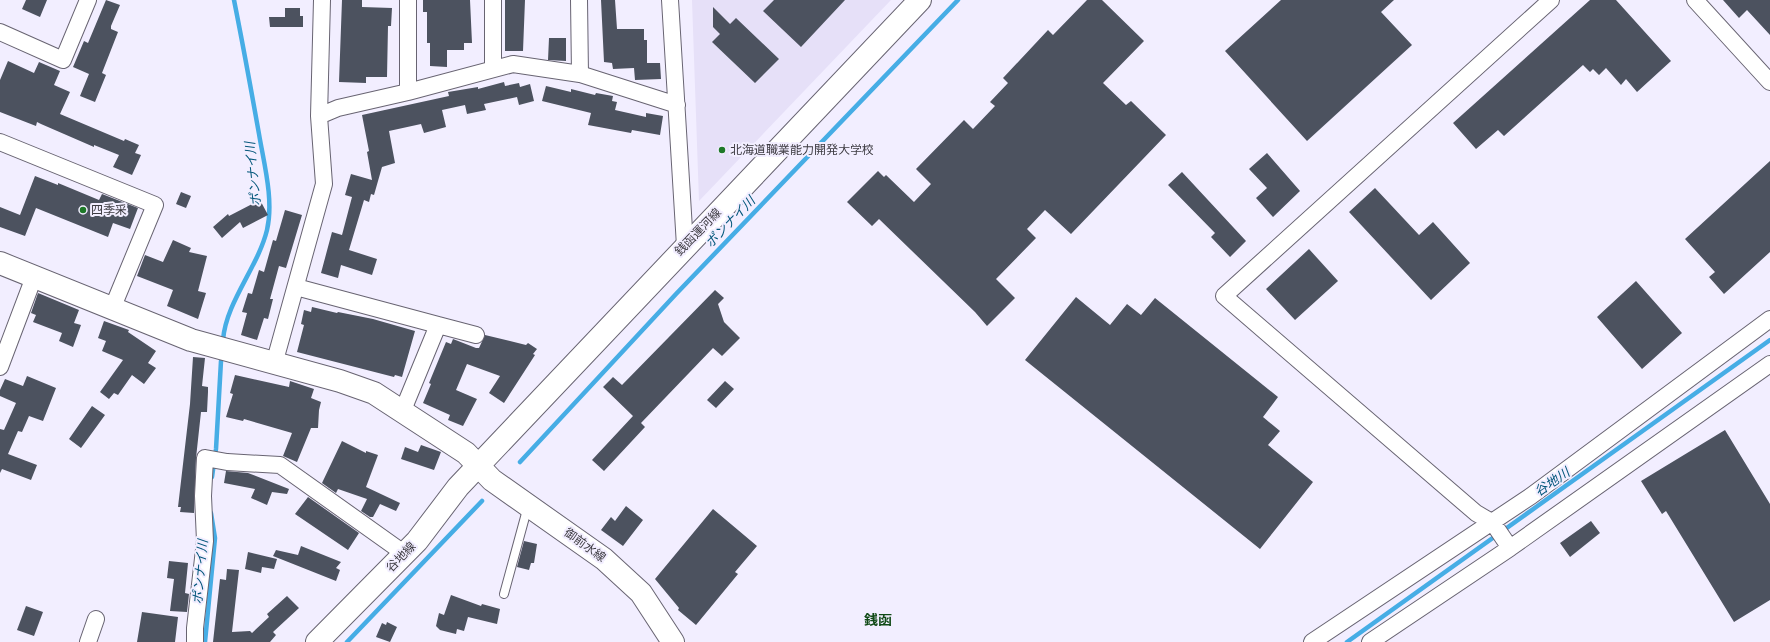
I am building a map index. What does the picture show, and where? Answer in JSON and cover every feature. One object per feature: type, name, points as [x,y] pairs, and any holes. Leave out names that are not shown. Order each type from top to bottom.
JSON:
[{"type":"street","points":[[0,32],[63,60],[88,0]]},
{"type":"street","points":[[274,364],[324,184],[319,116],[322,0]]},
{"type":"street","points":[[408,0],[408,92]]},
{"type":"street","points":[[493,68],[494,0]]},
{"type":"street","points":[[579,0],[580,74]]},
{"type":"street","points":[[670,0],[685,246]]},
{"type":"street","name":"銭函運河線","points":[[478,466],[685,246],[920,0]]},
{"type":"street","points":[[1508,546],[1494,525],[1476,513],[1224,296],[1551,0]]},
{"type":"street","points":[[1694,0],[1770,82]]},
{"type":"street","points":[[319,116],[338,108],[408,92],[493,68],[513,64],[580,74],[677,105]]},
{"type":"street","points":[[0,142],[155,205],[112,309]]},
{"type":"street","name":"御前水線","points":[[0,263],[191,340],[364,388],[403,410],[466,453],[492,480],[594,551],[629,580],[649,603],[674,642]]},
{"type":"street","points":[[0,367],[5,338],[34,277]]},
{"type":"street","points":[[296,287],[476,335]]},
{"type":"street","points":[[1312,642],[1494,525],[1770,319]]},
{"type":"street","points":[[403,410],[438,325]]},
{"type":"street","points":[[1370,642],[1770,364]]},
{"type":"street","points":[[195,642],[195,628],[205,542],[203,496],[205,458],[280,465],[405,554]]},
{"type":"street","name":"谷地線","points":[[317,642],[405,554],[458,487],[478,466]]},
{"type":"street","points":[[88,642],[96,619]]},
{"type":"lane","points":[[504,594],[528,505]]},
{"type":"shaded area","name":"北海道職業能力開発大学校","points":[[692,0],[891,0],[699,201]]},
{"type":"building","points":[[26,0],[47,0],[40,17],[22,9]]},
{"type":"building","points":[[106,0],[120,5],[111,26],[111,29],[118,32],[102,73],[106,75],[95,102],[80,96],[89,74],[73,67],[84,41],[88,43]]},
{"type":"building","points":[[342,0],[362,0],[362,7],[392,8],[391,26],[388,26],[387,77],[366,77],[366,83],[339,82]]},
{"type":"building","points":[[423,0],[470,0],[472,43],[464,43],[464,50],[447,50],[447,67],[430,66],[430,43],[427,43],[427,12],[423,12]]},
{"type":"building","points":[[505,0],[525,0],[523,51],[505,51]]},
{"type":"building","points":[[601,0],[615,0],[617,29],[644,29],[644,40],[647,40],[647,63],[660,63],[661,79],[635,80],[634,68],[613,69],[612,63],[604,62]]},
{"type":"building","points":[[774,0],[845,0],[801,47],[763,11]]},
{"type":"building","points":[[1087,0],[1102,0],[1144,41],[1103,83],[1126,105],[1131,101],[1166,135],[1071,234],[1045,210],[1027,229],[1036,238],[996,279],[1015,298],[987,326],[975,312],[879,219],[872,226],[847,202],[878,171],[884,177],[886,175],[914,202],[931,184],[916,169],[964,120],[973,129],[995,106],[990,102],[1008,83],[1003,78],[1048,30],[1053,35]]},
{"type":"building","points":[[1281,0],[1394,0],[1381,12],[1412,45],[1307,141],[1225,51]]},
{"type":"building","points":[[1590,0],[1616,0],[1671,61],[1637,92],[1626,79],[1621,85],[1606,68],[1599,75],[1593,69],[1590,72],[1583,65],[1504,136],[1498,130],[1476,149],[1453,123]]},
{"type":"building","points":[[1723,0],[1770,0],[1770,35],[1747,10],[1739,18]]},
{"type":"building","points":[[713,7],[730,24],[736,18],[779,59],[755,83],[712,42],[720,34],[713,27]]},
{"type":"building","points":[[285,8],[300,8],[300,16],[303,16],[303,27],[270,27],[269,17],[285,17]]},
{"type":"building","points":[[549,38],[566,38],[566,61],[548,60]]},
{"type":"building","points":[[8,61],[34,73],[39,62],[60,71],[54,85],[70,92],[60,114],[124,141],[125,139],[139,145],[135,153],[141,155],[132,175],[113,167],[119,155],[94,145],[94,147],[37,122],[36,126],[0,112],[0,80]]},
{"type":"building","points":[[504,82],[505,86],[519,83],[520,87],[530,84],[534,101],[519,105],[517,97],[484,104],[486,110],[467,114],[465,105],[442,110],[446,127],[424,133],[421,124],[389,131],[395,163],[382,167],[374,195],[371,194],[369,202],[364,200],[349,250],[377,259],[372,275],[341,265],[338,278],[321,273],[332,232],[342,235],[352,197],[345,195],[351,174],[372,180],[367,152],[369,151],[362,115],[449,96],[448,92],[478,87],[478,89]]},
{"type":"building","points":[[546,86],[571,92],[571,89],[595,95],[596,93],[613,96],[612,101],[617,102],[615,110],[646,117],[646,113],[663,116],[660,135],[632,130],[631,133],[588,125],[591,113],[542,101]]},
{"type":"building","points":[[1267,153],[1300,191],[1273,217],[1256,198],[1267,188],[1249,169]]},
{"type":"building","points":[[1770,161],[1770,252],[1724,294],[1709,277],[1715,272],[1685,239]]},
{"type":"building","points":[[1182,172],[1246,241],[1230,257],[1211,237],[1215,233],[1168,185]]},
{"type":"building","points":[[35,176],[58,185],[58,183],[99,200],[102,194],[138,208],[130,229],[113,223],[108,237],[36,208],[25,236],[0,227],[0,207],[20,215]]},
{"type":"building","points":[[1375,188],[1419,235],[1433,222],[1470,263],[1431,300],[1349,212]]},
{"type":"building","points":[[181,192],[191,196],[186,208],[176,204]]},
{"type":"building","points":[[260,200],[268,215],[243,228],[240,222],[222,238],[213,227],[228,214],[229,216]]},
{"type":"building","points":[[285,210],[302,215],[286,268],[279,266],[270,299],[273,299],[268,319],[264,318],[257,340],[241,335],[247,313],[242,312],[248,293],[252,294],[259,270],[264,272],[273,240],[276,241]]},
{"type":"building","points":[[173,240],[191,248],[189,252],[207,256],[198,291],[206,293],[198,319],[167,306],[173,290],[137,276],[145,255],[163,262]]},
{"type":"building","points":[[1309,249],[1338,281],[1295,320],[1266,289]]},
{"type":"building","points":[[1636,281],[1682,333],[1642,369],[1597,317]]},
{"type":"building","points":[[715,290],[724,298],[718,304],[724,322],[740,338],[722,356],[713,348],[641,423],[645,427],[604,471],[592,460],[633,416],[603,387],[613,377],[622,385]]},
{"type":"building","points":[[38,293],[79,310],[74,323],[81,325],[73,347],[59,341],[62,333],[33,322],[36,315],[31,313]]},
{"type":"building","points":[[1076,297],[1110,325],[1127,304],[1141,315],[1155,298],[1278,397],[1263,417],[1280,431],[1268,445],[1313,482],[1260,549],[1025,360]]},
{"type":"building","points":[[312,307],[373,319],[415,331],[402,377],[395,375],[394,377],[297,352],[304,325],[301,324],[304,310],[311,312]]},
{"type":"building","points":[[104,321],[129,330],[128,332],[156,351],[148,363],[156,368],[144,384],[132,375],[118,395],[114,393],[109,399],[100,392],[123,360],[102,351],[106,341],[98,338]]},
{"type":"building","points":[[485,335],[526,345],[528,343],[537,349],[533,354],[535,355],[504,403],[489,393],[500,376],[467,364],[456,390],[477,399],[463,426],[448,420],[450,415],[423,403],[431,384],[429,383],[446,342],[451,344],[453,339],[479,348]]},
{"type":"building","points":[[193,357],[205,358],[202,386],[208,387],[207,412],[201,412],[196,458],[194,513],[180,512],[181,507],[178,507],[190,404]]},
{"type":"building","points":[[235,375],[289,387],[290,381],[314,389],[311,398],[321,402],[318,428],[311,428],[297,462],[283,456],[292,433],[244,419],[243,421],[226,417],[233,394],[230,393]]},
{"type":"building","points":[[27,376],[56,388],[43,421],[29,416],[22,432],[18,431],[8,454],[37,465],[31,480],[2,469],[0,473],[0,429],[4,430],[16,403],[0,396],[0,390],[5,379],[23,386]]},
{"type":"building","points":[[725,381],[734,389],[716,408],[707,400]]},
{"type":"building","points":[[92,406],[105,415],[81,448],[69,439]]},
{"type":"building","points":[[1725,430],[1770,504],[1770,600],[1734,622],[1666,511],[1662,514],[1641,481]]},
{"type":"building","points":[[342,441],[366,453],[366,451],[378,455],[366,487],[400,503],[396,511],[380,504],[373,517],[370,517],[361,511],[367,499],[338,489],[336,493],[322,483]]},
{"type":"building","points":[[421,445],[441,452],[434,470],[401,459],[405,447],[418,452]]},
{"type":"building","points":[[226,471],[248,473],[289,489],[287,494],[272,492],[267,505],[251,498],[255,489],[224,483]]},
{"type":"building","points":[[308,497],[359,533],[348,550],[295,514]]},
{"type":"building","points":[[626,506],[643,520],[623,546],[601,530],[611,517],[615,521]]},
{"type":"building","points":[[713,509],[757,546],[735,572],[738,574],[696,625],[678,610],[679,608],[655,579]]},
{"type":"building","points":[[1591,521],[1600,533],[1570,557],[1560,543]]},
{"type":"building","points":[[524,541],[537,544],[534,563],[531,563],[529,570],[517,567]]},
{"type":"building","points":[[301,546],[341,562],[336,568],[340,570],[336,581],[273,556],[276,550],[298,555]]},
{"type":"building","points":[[248,552],[277,559],[274,569],[262,567],[261,573],[245,569]]},
{"type":"building","points":[[169,561],[188,563],[185,593],[189,594],[187,612],[170,611],[174,579],[167,578]]},
{"type":"building","points":[[227,569],[239,570],[232,632],[250,631],[252,633],[269,617],[267,614],[287,596],[299,608],[273,632],[276,635],[270,642],[213,642],[220,579],[226,580]]},
{"type":"building","points":[[451,595],[481,606],[482,604],[500,609],[497,624],[468,617],[464,631],[457,629],[456,634],[440,630],[436,626],[439,613],[444,615]]},
{"type":"building","points":[[26,606],[43,612],[34,636],[17,630]]},
{"type":"building","points":[[142,612],[178,617],[175,642],[137,642]]},
{"type":"building","points":[[387,622],[397,627],[390,642],[376,637],[382,623],[386,625]]},
{"type":"waterway","name":"ポンナイ川","points":[[223,340],[225,326],[230,312],[263,244],[269,218],[269,194],[266,170],[234,0]]},
{"type":"waterway","name":"ポンナイ川","points":[[520,462],[676,294],[958,0]]},
{"type":"waterway","name":"谷地川","points":[[1347,642],[1770,340]]},
{"type":"waterway","name":"ポンナイ川","points":[[212,477],[216,449],[221,361]]},
{"type":"waterway","name":"ポンナイ川","points":[[347,642],[482,501]]},
{"type":"waterway","name":"ポンナイ川","points":[[205,642],[215,538],[211,513]]},
{"type":"place","name":"北海道職業能力開発大学校","points":[[722,150]]},
{"type":"place","name":"四季采","points":[[83,210]]},
{"type":"district","name":"銭函","points":[[878,620]]}]
